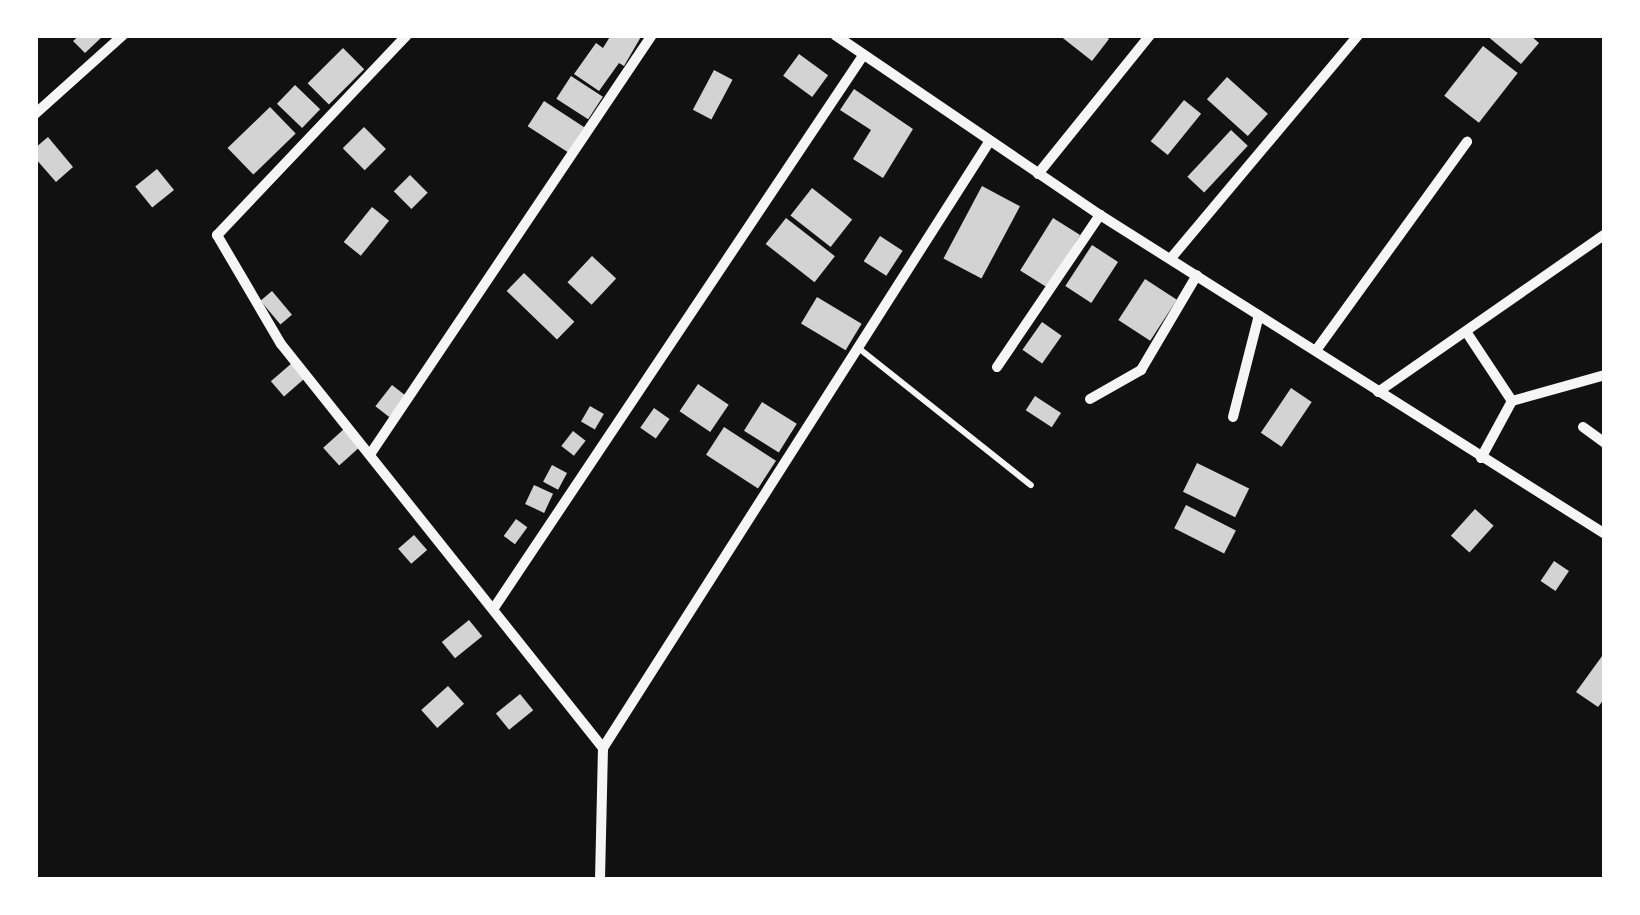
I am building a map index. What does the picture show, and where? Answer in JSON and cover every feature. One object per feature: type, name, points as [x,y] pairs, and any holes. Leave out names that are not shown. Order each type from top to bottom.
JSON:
[{"type":"street","points":[[35,114],[123,35]]},
{"type":"street","points":[[407,35],[217,235],[282,344],[603,748]]},
{"type":"street","points":[[371,453],[652,35]]},
{"type":"street","points":[[835,35],[1100,215],[1605,534]]},
{"type":"street","points":[[1038,174],[1150,35]]},
{"type":"street","points":[[1172,257],[1358,35]]},
{"type":"street","points":[[494,608],[862,56]]},
{"type":"street","points":[[600,880],[603,748],[861,350],[989,142]]},
{"type":"street","points":[[1316,349],[1467,142]]},
{"type":"street","points":[[997,367],[1100,215]]},
{"type":"street","points":[[1378,392],[1467,334],[1605,234]]},
{"type":"street","points":[[1090,399],[1141,370],[1198,276]]},
{"type":"street","points":[[1233,417],[1258,315]]},
{"type":"street","points":[[1467,334],[1512,400]]},
{"type":"street","points":[[1481,458],[1512,400],[1605,375]]},
{"type":"street","points":[[1583,427],[1605,443]]},
{"type":"lane","points":[[861,350],[1031,484]]},
{"type":"building","points":[[80,35],[104,35],[85,53],[73,41]]},
{"type":"building","points":[[611,35],[642,35],[624,66],[619,63],[599,91],[574,74],[596,43],[603,48]]},
{"type":"building","points":[[1059,35],[1104,35],[1109,39],[1092,61]]},
{"type":"building","points":[[1486,35],[1530,35],[1539,43],[1521,64]]},
{"type":"building","points":[[1483,46],[1518,73],[1479,123],[1444,96]]},
{"type":"building","points":[[343,48],[364,69],[329,105],[308,83]]},
{"type":"building","points":[[799,54],[828,75],[812,97],[783,76]]},
{"type":"building","points":[[714,70],[733,80],[711,120],[693,110]]},
{"type":"building","points":[[571,76],[603,97],[588,119],[556,99]]},
{"type":"building","points":[[1227,77],[1268,114],[1248,136],[1207,99]]},
{"type":"building","points":[[295,85],[320,109],[302,128],[277,104]]},
{"type":"building","points":[[854,89],[913,129],[883,178],[853,159],[871,130],[840,110]]},
{"type":"building","points":[[1184,100],[1201,114],[1168,155],[1151,141]]},
{"type":"building","points":[[544,101],[584,127],[568,152],[528,126]]},
{"type":"building","points":[[270,107],[296,134],[253,175],[228,148]]},
{"type":"building","points":[[364,127],[386,149],[365,170],[343,148]]},
{"type":"building","points":[[1231,130],[1248,146],[1204,192],[1187,177]]},
{"type":"building","points":[[48,137],[73,167],[56,182],[35,158],[35,148]]},
{"type":"building","points":[[157,169],[174,190],[152,208],[135,187]]},
{"type":"building","points":[[410,175],[428,193],[411,209],[394,191]]},
{"type":"building","points":[[982,186],[1020,206],[981,279],[944,258]]},
{"type":"building","points":[[812,188],[852,219],[831,247],[790,216]]},
{"type":"building","points":[[372,207],[389,221],[361,256],[344,242]]},
{"type":"building","points":[[786,218],[835,256],[815,282],[766,244]]},
{"type":"building","points":[[1053,218],[1080,235],[1047,288],[1020,271]]},
{"type":"building","points":[[880,236],[903,251],[886,276],[864,261]]},
{"type":"building","points":[[1092,245],[1118,262],[1091,303],[1065,286]]},
{"type":"building","points":[[592,256],[616,279],[592,305],[567,282]]},
{"type":"building","points":[[524,273],[574,322],[557,340],[507,291]]},
{"type":"building","points":[[1145,279],[1177,300],[1150,341],[1118,320]]},
{"type":"building","points":[[272,291],[292,315],[280,324],[261,301]]},
{"type":"building","points":[[817,297],[862,324],[846,350],[801,324]]},
{"type":"building","points":[[1042,322],[1062,336],[1042,364],[1022,350]]},
{"type":"building","points":[[292,363],[305,378],[284,396],[271,381]]},
{"type":"building","points":[[698,384],[729,405],[710,432],[680,411]]},
{"type":"building","points":[[392,385],[406,396],[390,417],[375,406]]},
{"type":"building","points":[[1291,388],[1312,402],[1282,447],[1261,433]]},
{"type":"building","points":[[1035,396],[1061,413],[1052,427],[1026,410]]},
{"type":"building","points":[[762,402],[797,424],[779,453],[744,431]]},
{"type":"building","points":[[590,406],[604,414],[595,430],[581,422]]},
{"type":"building","points":[[654,408],[670,419],[656,439],[640,428]]},
{"type":"building","points":[[724,427],[776,461],[758,488],[706,455]]},
{"type":"building","points":[[344,429],[360,447],[339,466],[323,448]]},
{"type":"building","points":[[573,431],[586,441],[574,456],[561,446]]},
{"type":"building","points":[[1197,463],[1249,488],[1235,517],[1183,492]]},
{"type":"building","points":[[552,465],[567,473],[558,490],[543,482]]},
{"type":"building","points":[[534,485],[553,494],[544,513],[525,504]]},
{"type":"building","points":[[1186,505],[1236,530],[1224,554],[1174,528]]},
{"type":"building","points":[[1475,509],[1494,526],[1469,552],[1451,536]]},
{"type":"building","points":[[516,519],[527,527],[515,544],[504,536]]},
{"type":"building","points":[[414,535],[427,550],[411,564],[398,549]]},
{"type":"building","points":[[1554,561],[1569,571],[1556,591],[1541,581]]},
{"type":"building","points":[[469,620],[482,636],[455,658],[442,642]]},
{"type":"building","points":[[1605,652],[1605,698],[1598,707],[1576,692]]},
{"type":"building","points":[[448,686],[464,704],[437,728],[421,710]]},
{"type":"building","points":[[520,694],[533,710],[509,730],[496,714]]}]
